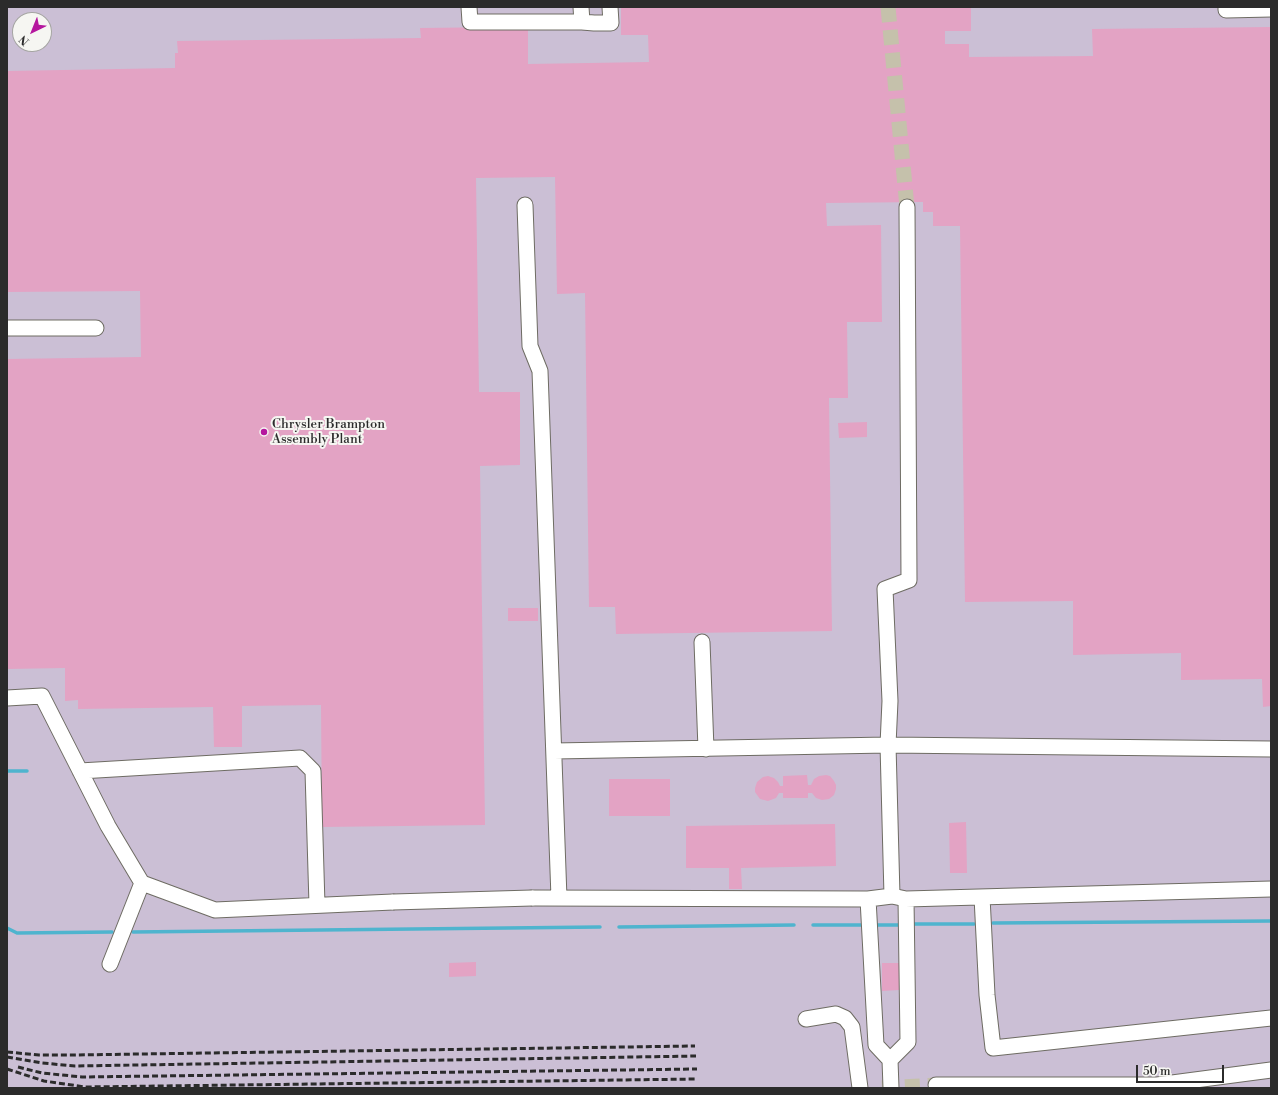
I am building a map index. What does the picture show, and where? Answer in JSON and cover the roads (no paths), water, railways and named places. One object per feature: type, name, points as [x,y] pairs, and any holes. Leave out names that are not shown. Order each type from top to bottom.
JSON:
[{"type":"lane","points":[[469,7],[470,22],[582,14],[594,23],[611,23],[610,7]]},
{"type":"lane","points":[[1226,7],[1226,10],[1271,9]]},
{"type":"lane","points":[[525,205],[530,346],[540,371],[559,898]]},
{"type":"lane","points":[[890,1060],[908,1042],[888,745],[890,701],[885,588],[909,580],[907,207]]},
{"type":"lane","points":[[7,328],[96,328]]},
{"type":"lane","points":[[702,642],[706,749]]},
{"type":"lane","points":[[7,698],[42,696],[108,826],[142,883],[215,910],[393,902],[532,898],[868,899],[899,897],[982,897],[1271,889]]},
{"type":"lane","points":[[554,751],[888,745],[1271,749]]},
{"type":"lane","points":[[80,771],[300,758],[313,771],[317,905]]},
{"type":"lane","points":[[110,964],[142,883]]},
{"type":"lane","points":[[982,897],[987,995],[994,1048],[1271,1018]]},
{"type":"lane","points":[[868,899],[876,1045],[890,1060],[891,1088]]},
{"type":"lane","points":[[806,1019],[836,1014],[845,1018],[852,1027],[860,1088]]},
{"type":"lane","points":[[936,1085],[1157,1085],[1271,1070]]},
{"type":"waterway","points":[[7,771],[27,771]]},
{"type":"waterway","points":[[993,923],[1271,921]]},
{"type":"waterway","points":[[913,924],[974,924]]},
{"type":"waterway","points":[[619,927],[794,925]]},
{"type":"waterway","points":[[813,925],[863,925]]},
{"type":"waterway","points":[[876,925],[900,925]]},
{"type":"waterway","points":[[133,932],[600,927]]},
{"type":"waterway","points":[[7,928],[17,933],[112,932]]},
{"type":"tunnel","points":[[888,7],[907,207]]},
{"type":"tunnel","points":[[882,1088],[936,1085]]},
{"type":"railway","points":[[7,1052],[39,1055],[72,1055],[695,1046]]},
{"type":"railway","points":[[7,1057],[42,1063],[75,1066],[696,1056]]},
{"type":"railway","points":[[18,1067],[42,1073],[82,1077],[697,1069]]},
{"type":"railway","points":[[7,1069],[44,1081],[85,1087],[697,1079]]},
{"type":"place","name":"Chrysler Brampton Assembly Plant","points":[[264,432]]}]
